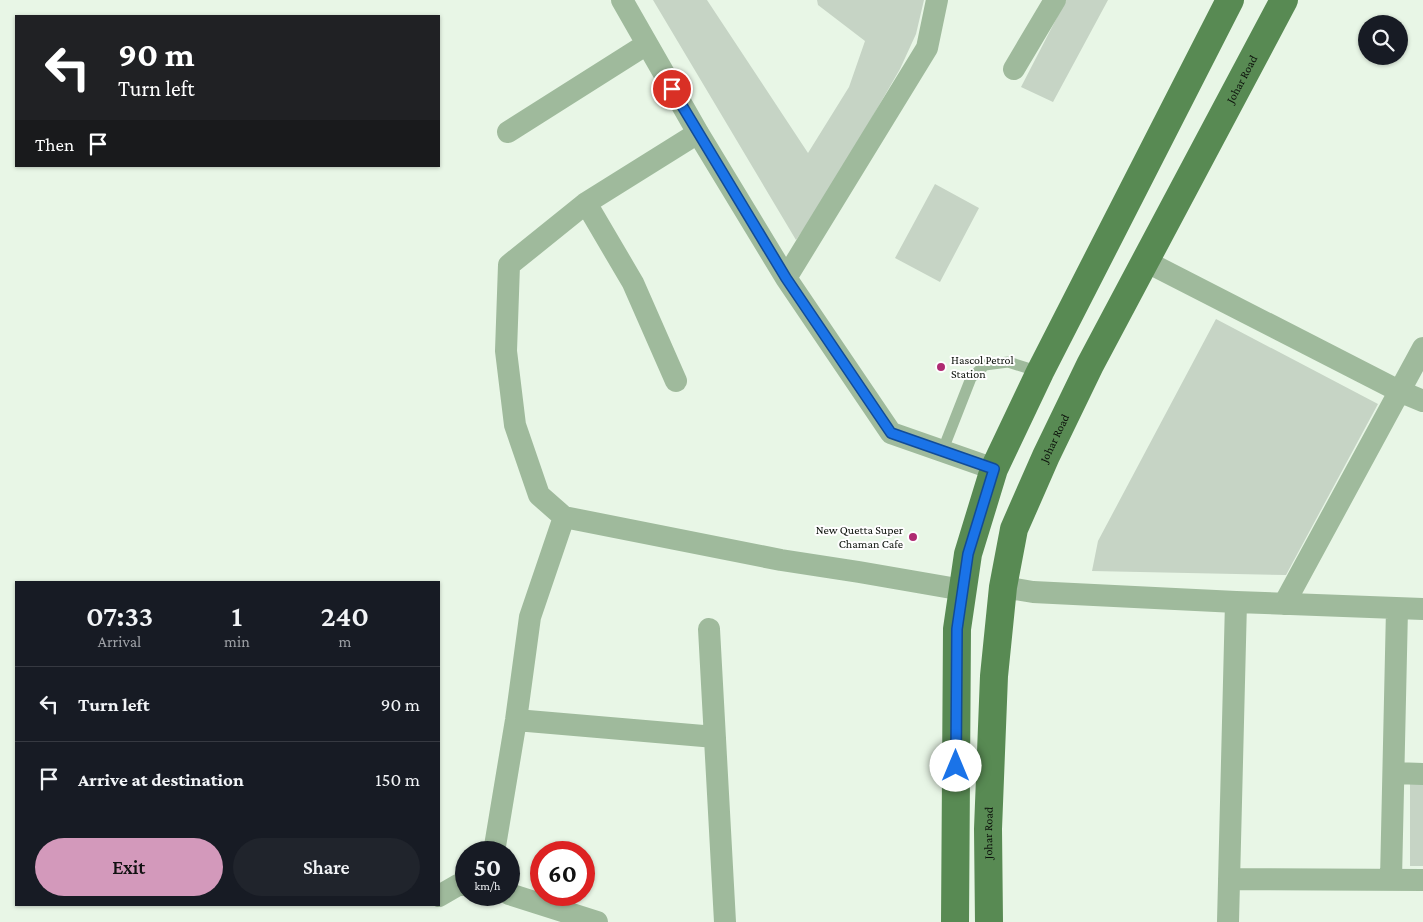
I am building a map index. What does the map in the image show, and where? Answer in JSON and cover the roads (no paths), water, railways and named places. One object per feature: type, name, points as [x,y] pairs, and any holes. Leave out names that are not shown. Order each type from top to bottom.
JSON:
[{"type":"main road","points":[[955,922],[957,629],[968,554],[994,469],[1040,372],[1230,0]]},
{"type":"main road","name":"Johar Road","points":[[989,922],[988,829],[994,676],[1002,587],[1014,529],[1090,364],[1284,0]]},
{"type":"street","points":[[622,0],[698,133],[786,278],[891,433],[994,469]]},
{"type":"street","points":[[786,278],[927,48],[937,0]]},
{"type":"street","points":[[1014,70],[1055,0]]},
{"type":"street","points":[[508,132],[647,44]]},
{"type":"street","points":[[698,133],[586,203],[509,265],[506,351],[515,425],[539,495],[564,518],[781,560],[963,590]]},
{"type":"street","points":[[586,203],[633,283],[676,381]]},
{"type":"street","points":[[1145,261],[1423,401]]},
{"type":"street","points":[[1284,604],[1423,348]]},
{"type":"street","points":[[496,841],[516,720],[530,617],[564,518]]},
{"type":"street","points":[[1002,587],[1033,592],[1423,609]]},
{"type":"street","points":[[1228,922],[1236,602]]},
{"type":"street","points":[[1391,879],[1397,609]]},
{"type":"street","points":[[709,630],[725,922]]},
{"type":"street","points":[[516,720],[715,737]]},
{"type":"street","points":[[1394,774],[1423,774]]},
{"type":"street","points":[[1229,879],[1423,880]]},
{"type":"street","points":[[440,895],[455,887]]},
{"type":"street","points":[[520,898],[597,922]]},
{"type":"lane","points":[[942,452],[971,378],[985,365],[1008,362],[1040,372]]},
{"type":"place","name":"Hascol Petrol Station","points":[[941,367]]},
{"type":"place","name":"New Quetta Super Chaman Cafe","points":[[913,537]]}]
